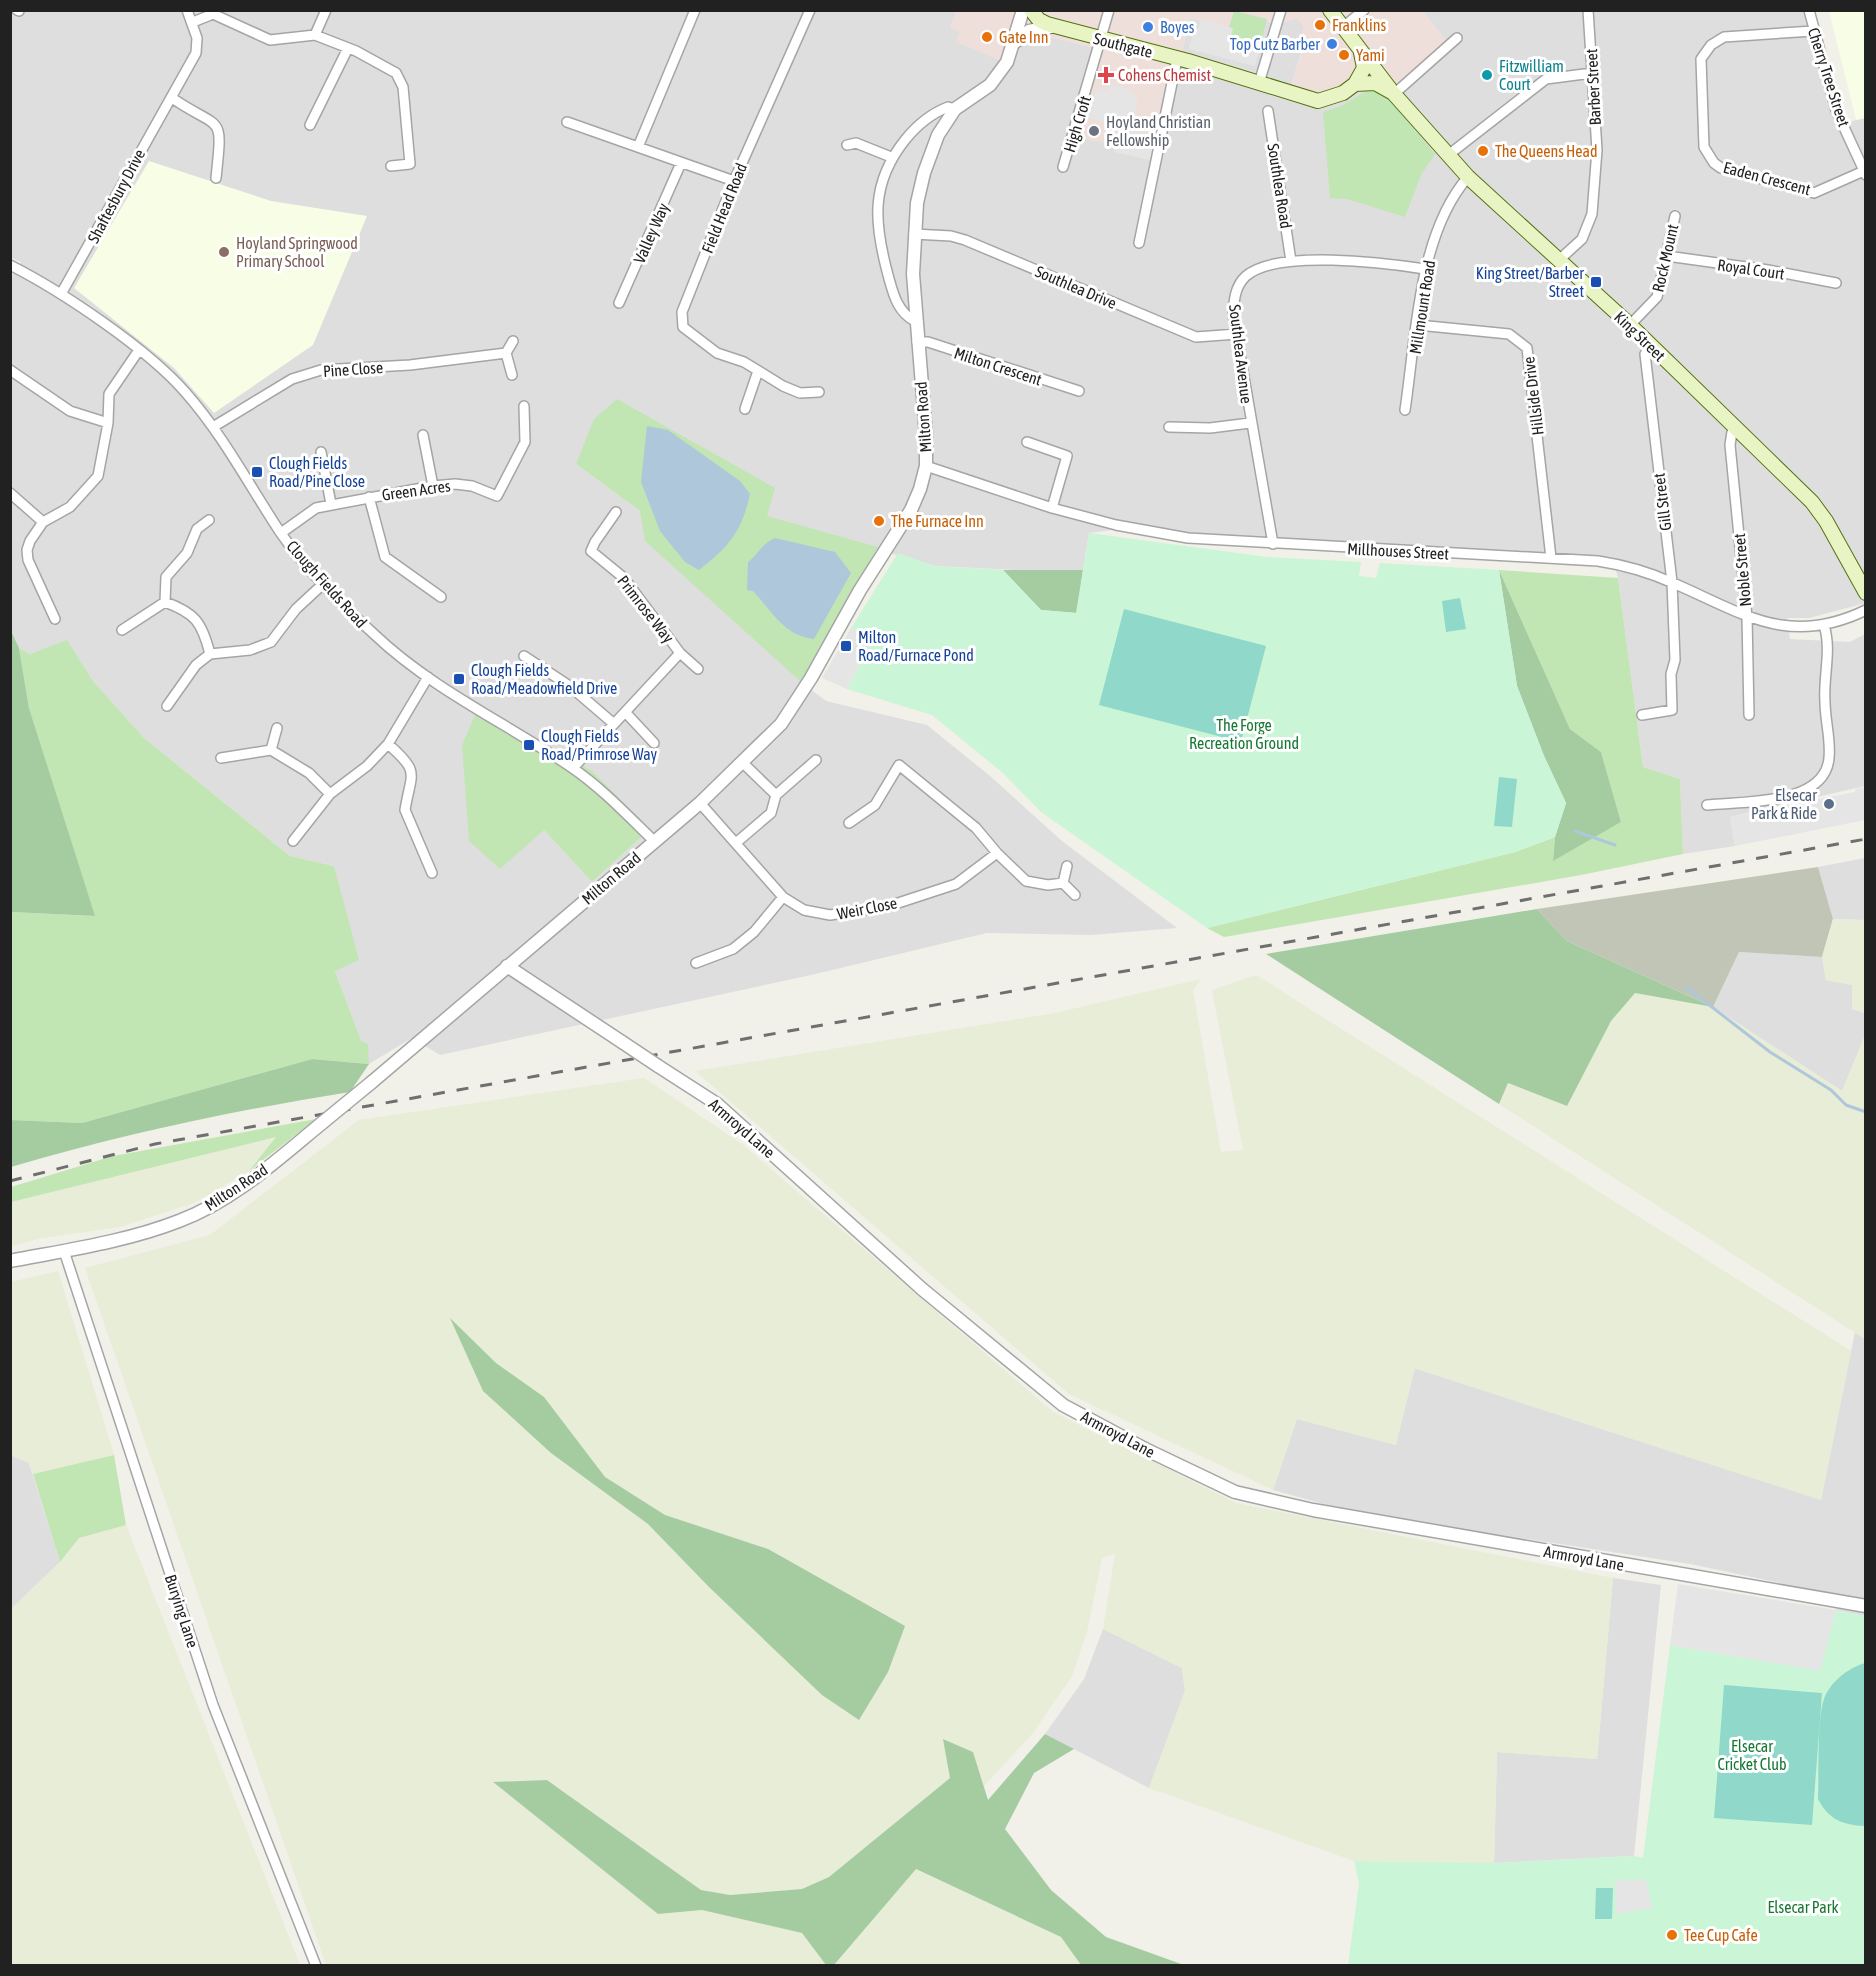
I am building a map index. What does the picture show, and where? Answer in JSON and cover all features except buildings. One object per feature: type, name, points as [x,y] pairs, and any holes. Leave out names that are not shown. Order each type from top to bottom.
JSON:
[{"type":"main road","name":"Southgate","points":[[1031,10],[1039,20],[1055,26],[1318,101],[1343,93],[1355,84]]},
{"type":"main road","name":"King Street","points":[[1330,10],[1362,53],[1383,76],[1394,94],[1447,156],[1630,325],[1812,502],[1826,520],[1866,592]]},
{"type":"main road","points":[[1355,84],[1364,68],[1362,53]]},
{"type":"main road","name":"King Street","points":[[1355,84],[1375,83],[1394,94]]},
{"type":"street","name":"Shaftesbury Drive","points":[[61,294],[102,225],[159,116],[172,98],[196,53],[197,38],[187,10]]},
{"type":"street","points":[[315,35],[326,10]]},
{"type":"street","points":[[638,147],[695,10]]},
{"type":"street","name":"Field Head Road","points":[[810,10],[734,181],[682,312],[683,327],[717,353],[744,362],[800,393],[819,392]]},
{"type":"street","name":"Milton Road","points":[[10,1260],[107,1243],[181,1221],[243,1186],[322,1124],[656,842],[781,724],[911,510],[926,466],[926,435],[915,321],[914,234],[917,203],[927,160],[938,135],[955,109],[990,85],[1007,62],[1023,10]]},
{"type":"street","name":"High Croft","points":[[1063,167],[1109,10]]},
{"type":"street","points":[[1259,83],[1281,10]]},
{"type":"street","points":[[1342,28],[1364,10]]},
{"type":"street","name":"Barber Street","points":[[1559,260],[1582,239],[1592,214],[1597,150],[1588,10]]},
{"type":"street","name":"Cherry Tree Street","points":[[1809,10],[1836,110],[1865,172]]},
{"type":"street","points":[[193,22],[213,12],[270,40],[315,35],[391,69],[396,73],[403,87],[410,164],[391,166]]},
{"type":"street","points":[[1015,42],[1029,31],[1055,26]]},
{"type":"street","name":"Eaden Crescent","points":[[1813,31],[1724,37],[1712,45],[1701,59],[1704,147],[1714,163],[1721,168],[1814,194],[1865,172]]},
{"type":"street","points":[[1394,94],[1457,39]]},
{"type":"street","points":[[310,125],[348,48]]},
{"type":"street","points":[[1139,243],[1177,59]]},
{"type":"street","points":[[1447,156],[1546,79],[1592,73]]},
{"type":"street","points":[[172,98],[211,119],[217,125],[220,134],[216,178]]},
{"type":"street","name":"Milton Road","points":[[915,321],[898,306],[880,246],[877,214],[881,184],[891,157],[922,122],[948,107],[955,109]]},
{"type":"street","name":"Southlea Road","points":[[1268,111],[1291,261]]},
{"type":"street","points":[[567,122],[734,181]]},
{"type":"street","points":[[847,145],[856,143],[891,157]]},
{"type":"street","name":"Valley Way","points":[[619,303],[681,163]]},
{"type":"street","name":"Millmount Road","points":[[1405,410],[1425,269],[1446,210],[1468,177]]},
{"type":"street","name":"Rock Mount","points":[[1630,325],[1657,297],[1675,216]]},
{"type":"street","name":"Southlea Drive","points":[[914,234],[951,236],[965,240],[1196,337],[1237,334]]},
{"type":"street","name":"Royal Court","points":[[1666,256],[1836,283]]},
{"type":"street","name":"Southlea Avenue","points":[[1273,544],[1250,423],[1233,314],[1234,297],[1240,284],[1257,269],[1291,261],[1375,261],[1425,269]]},
{"type":"street","name":"Clough Fields Road","points":[[10,265],[61,294],[138,350],[185,391],[213,427],[281,533],[323,584],[377,637],[428,677],[573,768],[594,784],[656,842]]},
{"type":"street","name":"Hillside Drive","points":[[1418,325],[1509,333],[1527,348],[1551,558]]},
{"type":"street","points":[[512,375],[506,353],[513,341]]},
{"type":"street","name":"Milton Crescent","points":[[917,342],[928,342],[1079,391]]},
{"type":"street","name":"Gill Street","points":[[1642,715],[1672,710],[1671,674],[1675,660],[1672,582],[1645,358],[1650,346]]},
{"type":"street","points":[[55,619],[28,560],[27,550],[43,522],[69,507],[98,476],[108,423],[109,394],[138,350]]},
{"type":"street","name":"Pine Close","points":[[213,427],[292,379],[321,370],[410,365],[506,353]]},
{"type":"street","points":[[10,370],[70,411],[108,423]]},
{"type":"street","points":[[745,410],[758,371]]},
{"type":"street","name":"Green Acres","points":[[281,533],[316,508],[433,486],[455,484],[472,486],[497,496],[525,442],[524,405]]},
{"type":"street","points":[[1169,427],[1210,428],[1250,423]]},
{"type":"street","name":"Noble Street","points":[[1737,427],[1732,432],[1730,445],[1747,617],[1749,715]]},
{"type":"street","points":[[423,435],[433,486]]},
{"type":"street","points":[[1027,442],[1067,456],[1052,508]]},
{"type":"street","points":[[321,452],[331,504]]},
{"type":"street","name":"Millhouses Street","points":[[926,466],[1052,508],[1116,525],[1188,538],[1551,558],[1625,566],[1672,582],[1747,617],[1781,626],[1824,625],[1866,610]]},
{"type":"street","points":[[10,492],[43,522]]},
{"type":"street","points":[[369,497],[385,557],[441,597]]},
{"type":"street","name":"Primrose Way","points":[[616,512],[595,542],[591,552],[624,578],[680,653],[698,669]]},
{"type":"street","points":[[165,602],[166,577],[187,553],[197,529],[209,520]]},
{"type":"street","points":[[167,706],[196,664],[210,654],[250,650],[271,642],[296,609],[323,584]]},
{"type":"street","points":[[122,630],[165,602]]},
{"type":"street","points":[[165,602],[186,610],[193,616],[205,636],[210,654]]},
{"type":"street","points":[[1707,805],[1794,795],[1819,782],[1829,759],[1824,698],[1828,644],[1824,625]]},
{"type":"street","name":"Primrose Way","points":[[573,768],[680,653]]},
{"type":"street","points":[[524,656],[571,687],[614,724]]},
{"type":"street","points":[[293,841],[330,794],[367,766],[388,744],[428,677]]},
{"type":"street","points":[[626,712],[654,743]]},
{"type":"street","points":[[271,750],[277,728]]},
{"type":"street","points":[[388,744],[405,759],[412,770],[411,789],[405,810],[432,873]]},
{"type":"street","points":[[221,758],[271,750],[309,773],[330,794]]},
{"type":"street","points":[[737,842],[771,813],[776,795],[816,760]]},
{"type":"street","points":[[742,763],[776,795]]},
{"type":"street","points":[[849,823],[875,805],[899,765],[976,828],[997,853],[1026,881],[1048,885],[1063,883]]},
{"type":"street","name":"Weir Close","points":[[700,802],[783,897],[804,910],[830,915],[889,906],[956,884],[997,853]]},
{"type":"street","points":[[1063,883],[1067,866]]},
{"type":"street","points":[[1063,883],[1075,895]]},
{"type":"street","points":[[696,963],[733,949],[754,932],[783,897]]},
{"type":"street","name":"Armroyd Lane","points":[[507,966],[717,1104],[922,1288],[1063,1405],[1235,1492],[1335,1514],[1866,1606]]},
{"type":"street","name":"Burying Lane","points":[[64,1251],[213,1705],[316,1965]]},
{"type":"shaded area","points":[[1365,10],[1368,14],[1372,11],[1423,11],[1450,45],[1394,88],[1371,74],[1328,99],[1289,93],[1304,45],[1305,40],[1300,39],[1304,26],[1297,19],[1277,24],[1235,11]]},
{"type":"shaded area","points":[[11,11],[957,11],[950,28],[1026,41],[1046,36],[1104,50],[1114,151],[1150,159],[1171,54],[1181,56],[1190,18],[1228,28],[1234,11],[1277,24],[1297,18],[1304,26],[1305,40],[1289,93],[1355,84],[1371,74],[1449,45],[1423,11],[1813,11],[1840,124],[1865,118],[1866,603],[1809,618],[1787,618],[1790,639],[1850,642],[1865,634],[1865,786],[1730,817],[1735,846],[1683,854],[1680,779],[1643,767],[1618,578],[1613,560],[1279,545],[1134,527],[1089,533],[1083,570],[1015,570],[935,566],[576,464],[640,511],[801,682],[826,701],[927,725],[990,776],[1062,841],[1177,928],[1091,935],[987,933],[811,975],[440,1055],[412,1038],[369,1064],[335,971],[334,866],[290,856],[144,738],[93,681],[67,641],[30,654],[19,648],[11,631],[10,279],[21,262],[10,257]],"holes":[[[650,829],[592,882],[544,830]]]},
{"type":"shaded area","points":[[957,11],[1234,11],[1228,28],[1190,18],[1181,56],[1171,54],[1150,160],[1114,152],[1115,146],[1077,137],[1104,50],[1046,36],[1026,41],[1001,61],[956,42],[960,32],[950,28]]},
{"type":"shaded area","points":[[1829,11],[1865,11],[1865,118],[1856,120]]},
{"type":"shaded area","points":[[1201,20],[1233,28],[1230,40],[1242,43],[1244,39],[1261,43],[1255,66],[1189,49],[1194,28],[1198,29]]},
{"type":"shaded area","points":[[1110,84],[1132,90],[1131,94],[1138,96],[1131,130],[1155,136],[1150,160],[1114,152],[1120,127],[1087,118],[1097,88],[1108,91]]},
{"type":"shaded area","name":"Hoyland Springwood Primary School","points":[[149,161],[271,201],[367,216],[313,345],[214,413],[174,368],[74,288]]},
{"type":"shaded area","points":[[647,426],[668,430],[740,481],[750,494],[743,518],[733,537],[699,570],[685,562],[660,531],[641,482]]},
{"type":"shaded area","points":[[775,538],[835,552],[851,573],[814,639],[794,633],[787,628],[753,591],[747,590],[748,562]]},
{"type":"shaded area","points":[[851,628],[872,641],[847,689],[822,678]]},
{"type":"shaded area","name":"Elsecar Park & Ride","points":[[1865,787],[1865,820],[1735,846],[1730,817],[1855,792],[1855,789]]},
{"type":"shaded area","points":[[1865,858],[1865,920],[1833,919],[1818,867]]},
{"type":"shaded area","points":[[1818,867],[1833,919],[1822,957],[1739,952],[1713,1007],[1567,941],[1537,909]]},
{"type":"shaded area","points":[[1833,919],[1865,920],[1865,1013],[1852,1009],[1852,985],[1826,980],[1822,957]]},
{"type":"shaded area","points":[[1739,952],[1822,957],[1826,980],[1852,985],[1852,1009],[1865,1013],[1865,1035],[1842,1091],[1713,1007]]},
{"type":"shaded area","points":[[1256,975],[1851,1351],[1821,1500],[1415,1368],[1396,1445],[1297,1419],[1273,1490],[1069,1394],[695,1071],[1055,1013],[1201,979],[1193,990],[1221,1152],[1243,1150],[1212,990]]},
{"type":"shaded area","points":[[1635,993],[1713,1007],[1842,1091],[1865,1035],[1865,1339],[1499,1104],[1507,1083],[1567,1106],[1611,1021]]},
{"type":"shaded area","points":[[644,1078],[742,1144],[1053,1412],[1236,1503],[1613,1578],[1597,1759],[1497,1752],[1494,1863],[1354,1861],[1149,1788],[1185,1691],[1182,1668],[1103,1629],[1115,1554],[1102,1558],[1087,1632],[1072,1676],[1033,1733],[984,1786],[973,1752],[944,1739],[950,1778],[829,1877],[802,1889],[730,1895],[701,1890],[548,1780],[493,1782],[658,1914],[702,1910],[802,1933],[826,1965],[326,1965],[85,1268],[210,1235],[359,1120]]},
{"type":"shaded area","points":[[277,1137],[249,1171],[194,1203],[120,1227],[42,1238],[11,1246],[10,1202]]},
{"type":"shaded area","points":[[58,1271],[114,1455],[33,1474],[29,1463],[11,1455],[11,1282]]},
{"type":"shaded area","points":[[1855,1332],[1865,1339],[1865,1616],[1836,1610],[1837,1595],[1690,1564],[1353,1512],[1273,1490],[1297,1419],[1396,1445],[1414,1368],[1821,1500]]},
{"type":"shaded area","points":[[11,1455],[29,1463],[60,1562],[11,1609]]},
{"type":"shaded area","points":[[126,1525],[300,1965],[11,1966],[11,1609],[60,1562],[79,1538]]},
{"type":"shaded area","points":[[1613,1578],[1661,1585],[1634,1856],[1494,1863],[1497,1752],[1597,1759]]},
{"type":"shaded area","points":[[1678,1584],[1836,1610],[1820,1671],[1670,1645]]},
{"type":"shaded area","points":[[1103,1629],[1182,1668],[1185,1691],[1149,1788],[1045,1734],[1084,1679]]},
{"type":"shaded area","points":[[915,1869],[1061,1937],[1081,1965],[834,1966]]},
{"type":"shaded area","points":[[1646,1879],[1652,1908],[1616,1914],[1615,1881]]},
{"type":"green space","points":[[1234,11],[1267,19],[1261,43],[1244,39],[1242,44],[1229,40],[1232,29],[1229,27]]},
{"type":"green space","points":[[1367,91],[1385,94],[1435,154],[1421,175],[1405,217],[1347,199],[1330,198],[1323,112],[1341,106]]},
{"type":"green space","points":[[617,399],[775,488],[767,516],[878,547],[801,682],[645,541],[640,511],[576,464],[594,419]]},
{"type":"green space","name":"The Forge Recreation Ground","points":[[1089,533],[1267,557],[1361,562],[1359,576],[1376,578],[1380,563],[1499,570],[1517,686],[1545,758],[1566,803],[1555,837],[1515,852],[1207,928],[1041,812],[1003,773],[932,715],[847,689],[872,641],[851,628],[898,553],[935,566],[1003,570],[1041,610],[1076,613]]},
{"type":"green space","points":[[1003,570],[1083,570],[1077,613],[1041,610]]},
{"type":"green space","points":[[1499,570],[1618,578],[1643,767],[1680,779],[1683,854],[1581,875],[1224,937],[1207,928],[1515,852],[1555,837],[1553,860],[1621,822],[1601,752],[1570,729]]},
{"type":"green space","points":[[1499,570],[1570,729],[1601,752],[1621,822],[1553,861],[1555,837],[1566,803],[1543,754],[1517,686]]},
{"type":"green space","points":[[1460,598],[1466,629],[1446,632],[1442,601]]},
{"type":"green space","points":[[1124,609],[1266,646],[1241,742],[1099,705]]},
{"type":"green space","points":[[11,631],[19,648],[29,708],[95,916],[11,912]]},
{"type":"green space","points":[[67,640],[93,681],[144,738],[290,856],[334,866],[359,960],[335,971],[361,1041],[368,1044],[369,1064],[312,1059],[82,1123],[11,1120],[11,912],[94,916],[29,708],[19,648],[30,654]]},
{"type":"green space","points":[[479,706],[592,771],[650,829],[592,882],[544,830],[500,869],[469,841],[462,745]]},
{"type":"green space","points":[[1499,777],[1517,779],[1512,827],[1494,826]]},
{"type":"green space","points":[[1537,909],[1567,941],[1713,1007],[1635,993],[1611,1021],[1567,1106],[1508,1083],[1499,1104],[1266,954]]},
{"type":"green space","points":[[312,1059],[369,1064],[350,1092],[179,1124],[11,1167],[11,1120],[82,1123]]},
{"type":"green space","points":[[316,1119],[249,1171],[276,1137],[11,1202],[11,1187],[113,1156]]},
{"type":"green space","points":[[450,1318],[496,1363],[544,1397],[605,1477],[665,1515],[768,1549],[905,1626],[888,1672],[859,1720],[822,1695],[709,1587],[648,1524],[551,1453],[483,1391]]},
{"type":"green space","points":[[114,1455],[126,1525],[79,1538],[60,1562],[33,1474]]},
{"type":"green space","points":[[1836,1610],[1865,1616],[1865,1965],[1348,1966],[1359,1883],[1354,1861],[1494,1863],[1634,1856],[1643,1858],[1670,1645],[1819,1670]]},
{"type":"green space","points":[[1865,1663],[1865,1826],[1837,1820],[1827,1812],[1818,1799],[1819,1733],[1824,1699],[1840,1676]]},
{"type":"green space","name":"Elsecar Cricket Club","points":[[1724,1685],[1822,1693],[1812,1825],[1714,1818]]},
{"type":"green space","points":[[1045,1734],[1074,1749],[1034,1773],[1005,1829],[1051,1890],[1106,1937],[1184,1965],[1081,1965],[1061,1937],[916,1869],[834,1965],[826,1965],[802,1933],[702,1910],[658,1914],[493,1782],[547,1780],[701,1890],[730,1895],[802,1889],[829,1877],[950,1778],[943,1739],[973,1752],[988,1800]]},
{"type":"green space","points":[[1596,1888],[1613,1888],[1612,1919],[1595,1919]]},
{"type":"waterway","points":[[1575,831],[1615,845]]},
{"type":"waterway","points":[[1686,987],[1770,1052],[1831,1090],[1846,1105],[1866,1112]]},
{"type":"railway","points":[[10,1181],[155,1144],[1866,839]]},
{"type":"place","name":"Franklins","points":[[1320,25]]},
{"type":"place","name":"Boyes","points":[[1148,27]]},
{"type":"place","name":"Gate Inn","points":[[987,37]]},
{"type":"place","name":"Top Cutz Barber","points":[[1332,44]]},
{"type":"place","name":"Yami","points":[[1344,55]]},
{"type":"place","name":"Cohens Chemist","points":[[1106,75]]},
{"type":"place","name":"Fitzwilliam Court","points":[[1487,75]]},
{"type":"place","name":"Hoyland Christian Fellowship","points":[[1094,131]]},
{"type":"place","name":"The Queens Head","points":[[1483,151]]},
{"type":"place","name":"Hoyland Springwood Primary School","points":[[224,252]]},
{"type":"place","name":"King Street/Barber Street","points":[[1596,282]]},
{"type":"place","name":"Clough Fields Road/Pine Close","points":[[257,472]]},
{"type":"place","name":"The Furnace Inn","points":[[879,521]]},
{"type":"place","name":"Milton Road/Furnace Pond","points":[[846,646]]},
{"type":"place","name":"Clough Fields Road/Meadowfield Drive","points":[[459,679]]},
{"type":"place","name":"Clough Fields Road/Primrose Way","points":[[529,745]]},
{"type":"place","name":"Elsecar Park & Ride","points":[[1829,804]]},
{"type":"place","name":"Tee Cup Cafe","points":[[1672,1935]]},
{"type":"park label","name":"Elsecar Park","points":[[1803,1907]]}]
